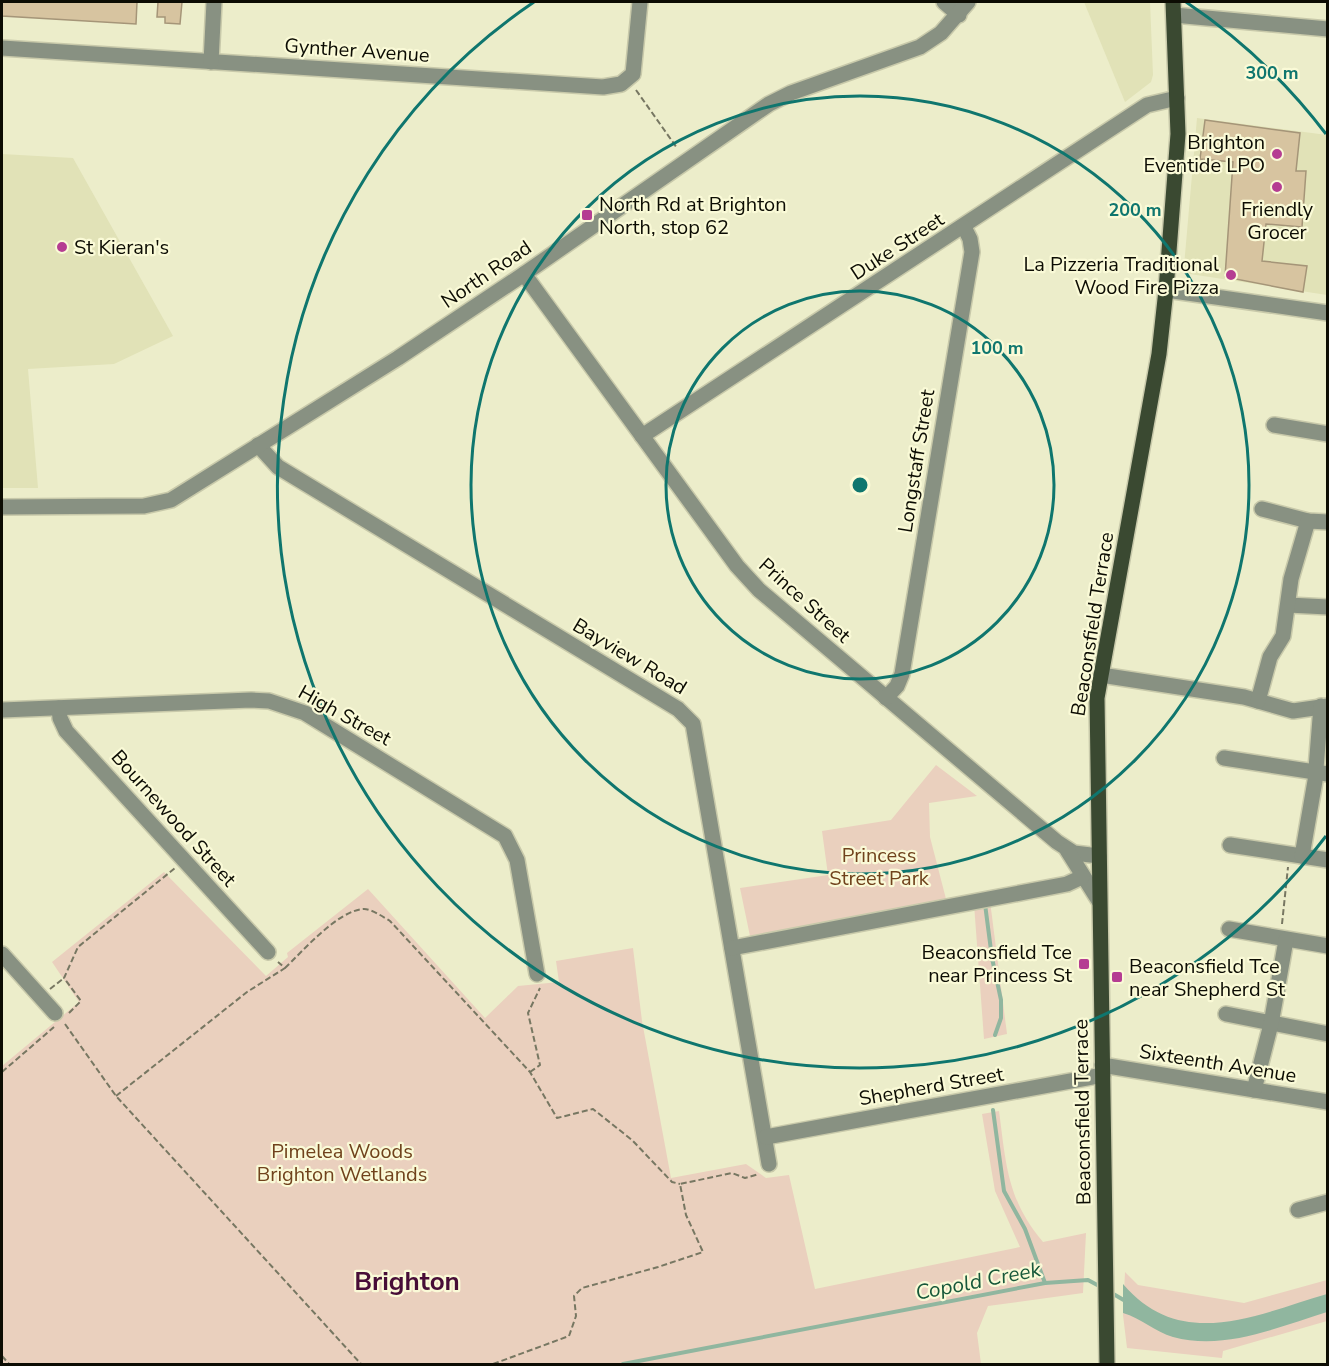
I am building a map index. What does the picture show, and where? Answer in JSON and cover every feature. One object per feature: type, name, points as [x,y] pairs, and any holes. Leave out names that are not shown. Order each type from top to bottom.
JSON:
[{"type":"main road","name":"Beaconsfield Terrace","points":[[1107,1365],[1097,721],[1101,675],[1159,354],[1166,290],[1174,209],[1177,98],[1174,8]]},
{"type":"street","points":[[211,62],[214,2]]},
{"type":"street","points":[[629,81],[636,64],[640,2]]},
{"type":"street","points":[[945,2],[958,15]]},
{"type":"street","name":"North Road","points":[[2,507],[162,504],[524,274],[769,104],[791,93],[920,47],[941,33],[968,2]]},
{"type":"street","points":[[1174,8],[1328,29]]},
{"type":"street","name":"Gynther Avenue","points":[[2,48],[603,87],[629,81]]},
{"type":"street","name":"Duke Street","points":[[642,436],[1147,105],[1177,98]]},
{"type":"street","name":"Longstaff Street","points":[[886,698],[897,686],[902,674],[968,275],[972,246],[963,227]]},
{"type":"street","name":"Prince Street","points":[[524,274],[738,566],[759,590],[1067,850],[1099,901]]},
{"type":"street","points":[[1166,290],[1328,313]]},
{"type":"street","points":[[1274,426],[1328,434]]},
{"type":"street","name":"Bayview Road","points":[[258,445],[278,467],[686,716],[697,735],[770,1164]]},
{"type":"street","points":[[1262,509],[1308,521],[1328,522]]},
{"type":"street","points":[[1258,701],[1270,657],[1283,636],[1291,579],[1308,521]]},
{"type":"street","points":[[1287,605],[1328,607]]},
{"type":"street","points":[[1101,675],[1244,697],[1293,711],[1324,706],[1321,773],[1295,856]]},
{"type":"street","name":"High Street","points":[[2,710],[251,700],[269,701],[305,713],[505,836],[517,860],[537,974]]},
{"type":"street","name":"Bournewood Street","points":[[59,708],[60,718],[66,731],[268,952]]},
{"type":"street","points":[[1224,758],[1321,773]]},
{"type":"street","points":[[1230,845],[1328,860]]},
{"type":"street","name":"Prince Street","points":[[1067,850],[1086,856],[1099,856]]},
{"type":"street","points":[[732,948],[1067,884],[1082,877]]},
{"type":"street","points":[[1229,929],[1328,946]]},
{"type":"street","points":[[1254,1090],[1270,1024],[1283,939]]},
{"type":"street","points":[[2,954],[58,1016]]},
{"type":"street","points":[[1226,1014],[1328,1034]]},
{"type":"street","name":"Sixteenth Avenue","points":[[1102,1070],[1328,1102]]},
{"type":"street","name":"Shepherd Street","points":[[766,1137],[1102,1070]]},
{"type":"street","points":[[1298,1210],[1328,1202]]},
{"type":"path","points":[[629,81],[677,148]]},
{"type":"path","points":[[1283,939],[1295,856]]},
{"type":"path","points":[[2,1072],[58,1016],[81,1001],[64,978],[78,947],[185,861]]},
{"type":"path","points":[[116,1096],[247,992],[285,968],[319,935],[351,911],[367,908],[390,921],[530,1071],[556,1118],[592,1109],[632,1140],[672,1182],[680,1184],[732,1173],[745,1178],[764,1171],[770,1164]]},
{"type":"path","points":[[268,952],[285,968]]},
{"type":"path","points":[[530,1071],[540,1065],[528,1013],[540,988],[537,974]]},
{"type":"path","points":[[58,1016],[116,1096],[361,1365]]},
{"type":"path","points":[[493,1365],[569,1336],[576,1316],[574,1296],[582,1288],[703,1252],[686,1215],[680,1184]]},
{"type":"path","points":[[2,1356],[9,1365]]},
{"type":"shaded area","points":[[1084,2],[1150,2],[1153,75],[1151,82],[1125,102]]},
{"type":"shaded area","points":[[1197,118],[1327,135],[1327,295],[1190,274],[1184,266]]},
{"type":"shaded area","name":"St Kieran's","points":[[2,154],[73,158],[173,336],[114,364],[28,369],[38,488],[2,488]]},
{"type":"shaded area","points":[[1123,1284],[1145,1305],[1169,1317],[1194,1323],[1246,1318],[1327,1294],[1327,1312],[1251,1335],[1232,1339],[1193,1341],[1166,1335],[1123,1313]]},
{"type":"green space","name":"Princess Street Park","points":[[936,765],[977,796],[929,803],[930,837],[946,899],[750,936],[740,888],[828,875],[822,831],[891,820]]},
{"type":"green space","name":"Pimelea Woods Brighton Wetlands","points":[[164,872],[266,976],[288,957],[287,953],[368,889],[485,1018],[518,986],[559,982],[556,961],[633,948],[642,1021],[671,1178],[746,1164],[766,1178],[789,1175],[815,1289],[1020,1247],[995,1191],[982,1114],[999,1111],[1010,1180],[1015,1196],[1031,1226],[1043,1242],[1086,1233],[1083,1293],[988,1306],[977,1333],[981,1364],[2,1364],[2,1066],[79,1002],[52,962]]},
{"type":"green space","points":[[990,901],[1007,1034],[984,1039],[974,904]]},
{"type":"green space","points":[[1125,1272],[1138,1285],[1244,1303],[1327,1280],[1327,1321],[1223,1351],[1222,1358],[1127,1348],[1123,1315]]},
{"type":"building","points":[[2,2],[137,2],[136,24],[2,16]]},
{"type":"building","points":[[158,2],[182,2],[180,24],[165,23],[165,17],[157,17]]},
{"type":"building","points":[[1205,120],[1300,133],[1296,171],[1306,171],[1302,227],[1266,224],[1262,261],[1307,266],[1303,292],[1225,277],[1233,162],[1200,159]]},
{"type":"waterway","points":[[985,904],[992,958],[1001,1000],[1001,1018],[995,1035]]},
{"type":"waterway","points":[[993,1110],[1004,1191],[1025,1229],[1045,1283]]},
{"type":"waterway","name":"Copold Creek","points":[[623,1364],[1045,1283],[1088,1280],[1101,1287]]},
{"type":"waterway","name":"Copold Creek","points":[[1110,1292],[1127,1302]]},
{"type":"place","name":"Brighton Eventide LPO","points":[[1277,154]]},
{"type":"place","name":"Friendly Grocer","points":[[1277,187]]},
{"type":"place","name":"North Rd at Brighton North, stop 62","points":[[587,215]]},
{"type":"place","name":"St Kieran's","points":[[62,247]]},
{"type":"place","name":"La Pizzeria Traditional Wood Fire Pizza","points":[[1231,275]]},
{"type":"place","name":"Beaconsfield Tce near Princess St","points":[[1084,964]]},
{"type":"place","name":"Beaconsfield Tce near Shepherd St","points":[[1117,977]]},
{"type":"district","name":"Brighton","points":[[407,1281]]}]
